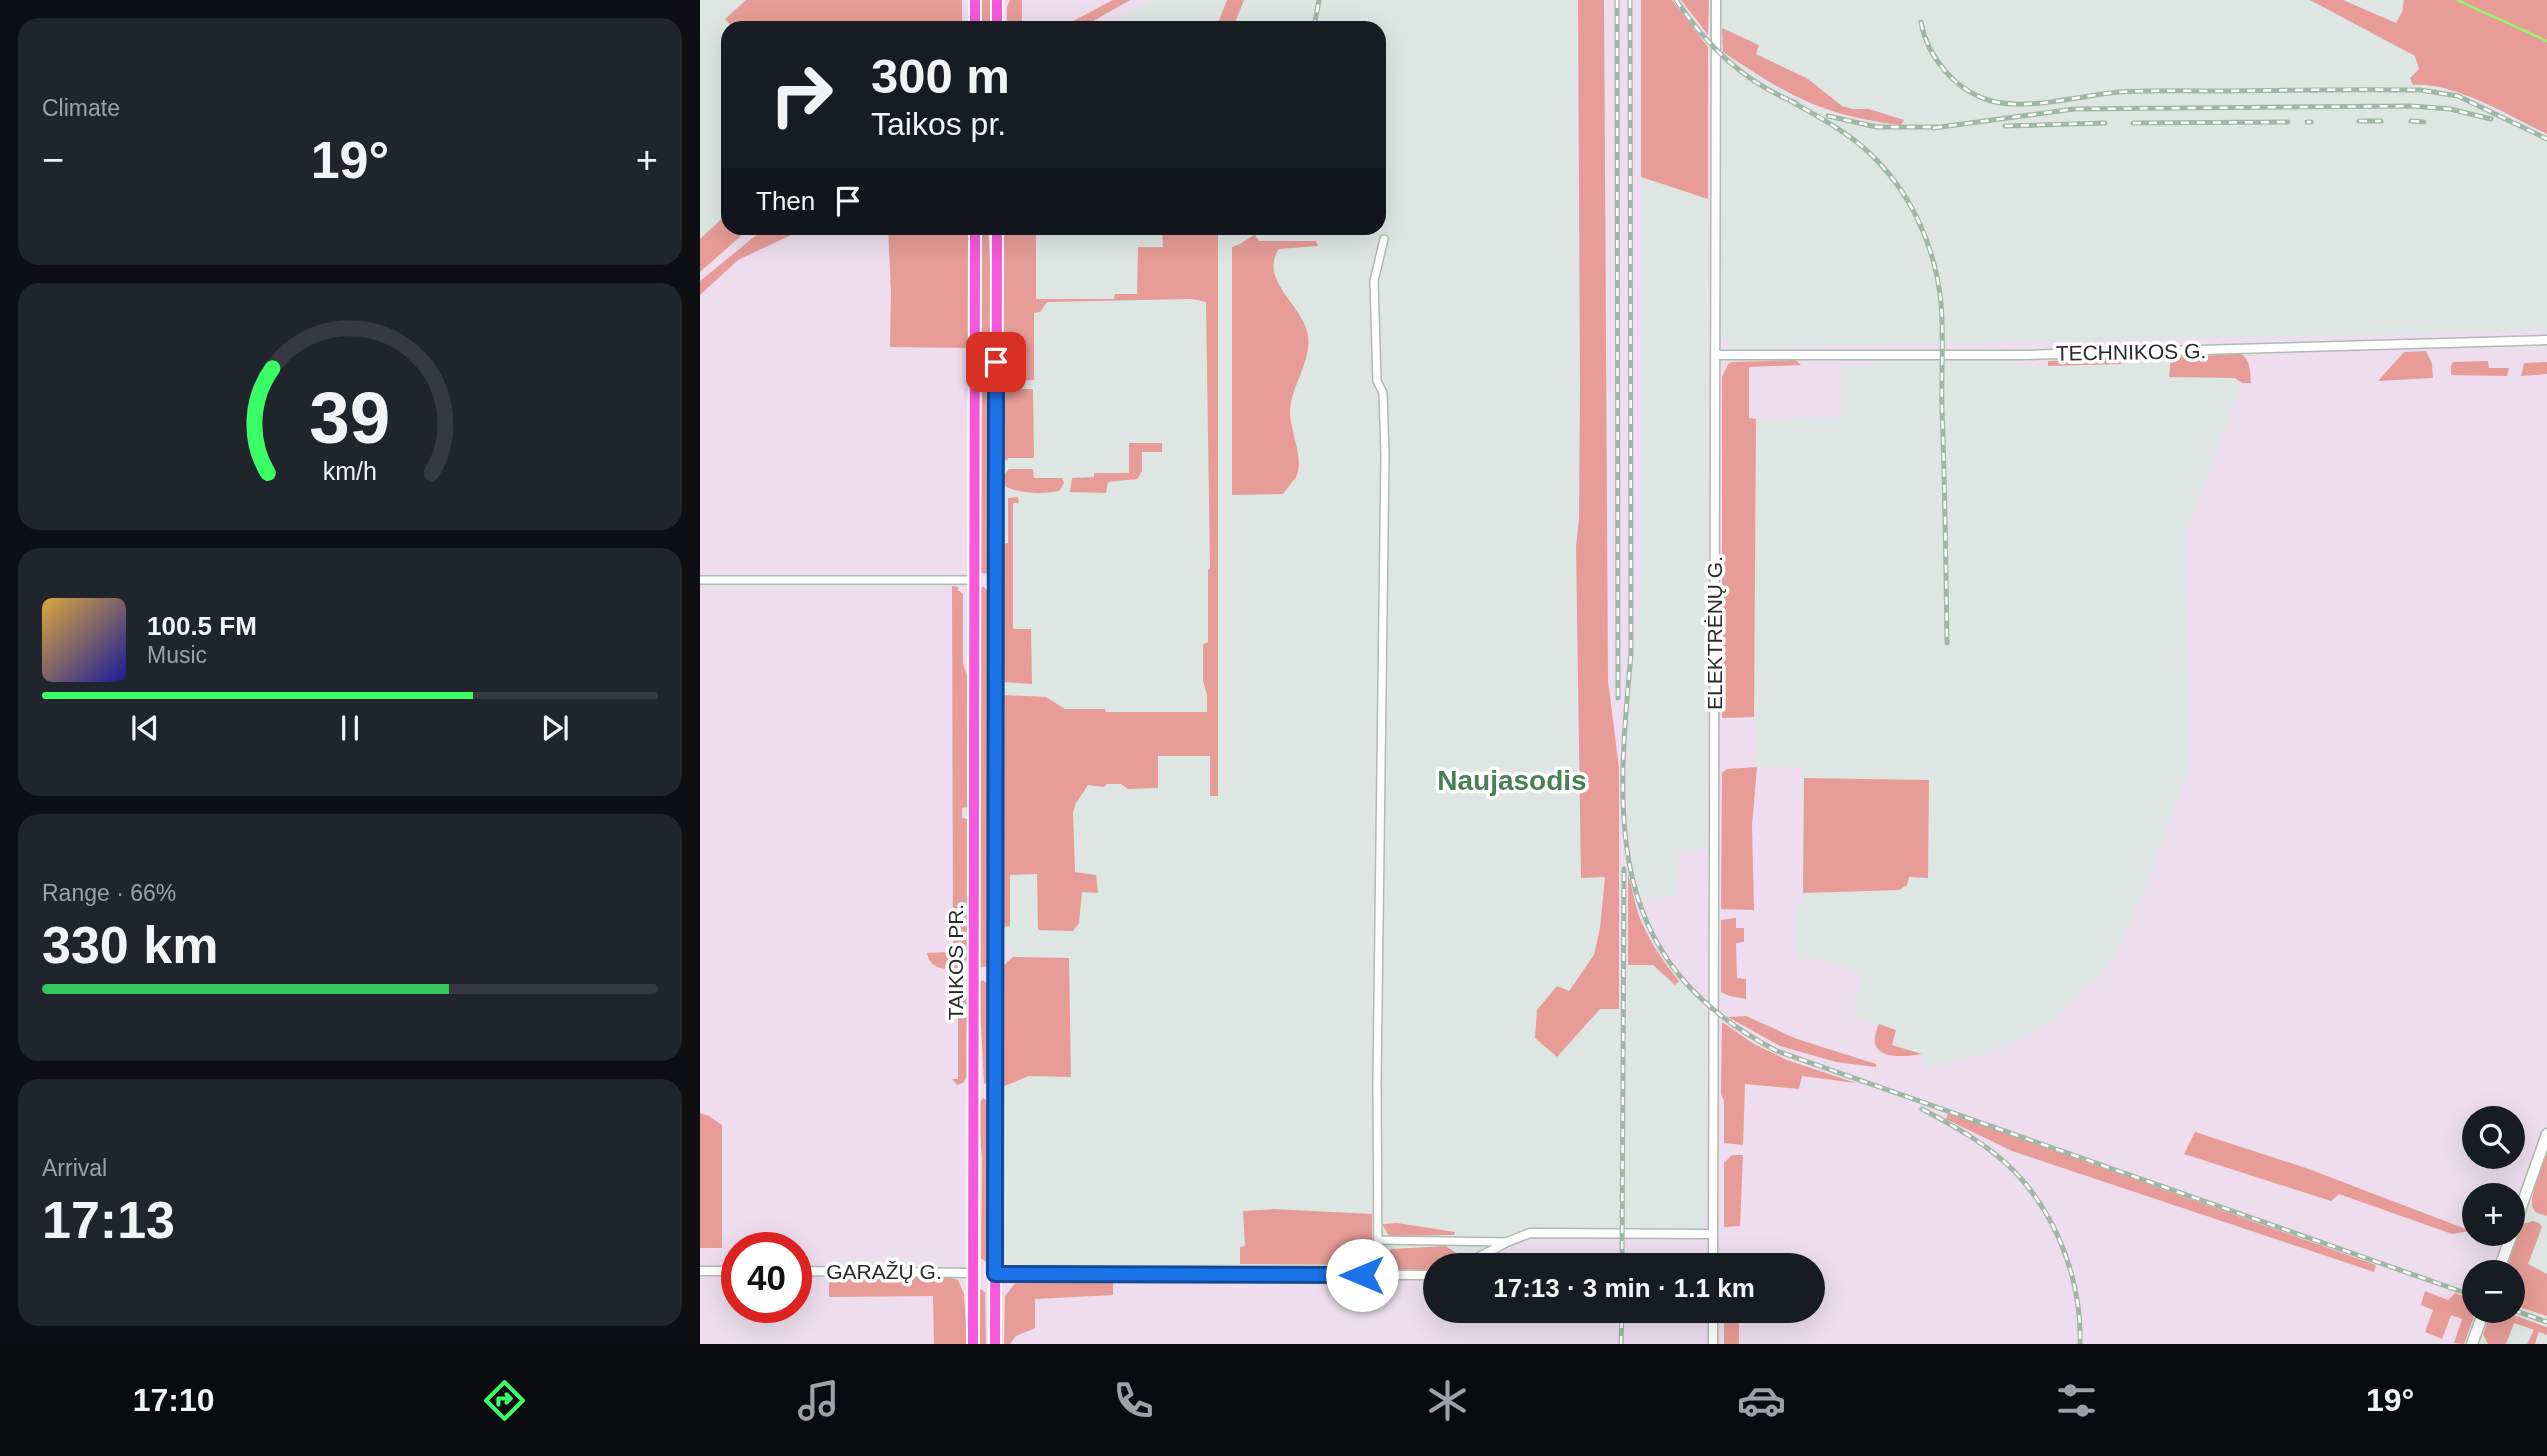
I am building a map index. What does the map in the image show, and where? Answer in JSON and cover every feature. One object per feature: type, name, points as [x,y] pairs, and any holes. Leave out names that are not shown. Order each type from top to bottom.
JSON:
[{"type":"main road","points":[[975,0],[975,21]]},
{"type":"main road","points":[[997,0],[997,21]]},
{"type":"main road","name":"TAIKOS PR.","points":[[973,1344],[975,235]]},
{"type":"main road","name":"TAIKOS PR.","points":[[995,1344],[996,235]]},
{"type":"main road","points":[[975,580],[984,581],[996,591]]},
{"type":"main road","points":[[974,975],[995,975]]},
{"type":"main road","points":[[974,1086],[995,1090]]},
{"type":"main road","points":[[2525,1196],[2547,1134]]},
{"type":"main road","points":[[972,1273],[995,1274]]},
{"type":"main road","points":[[2472,1344],[2480,1323]]},
{"type":"street","name":"ELEKTRĖNŲ G.","points":[[1713,1253],[1716,0]]},
{"type":"street","points":[[1378,1275],[1385,454],[1383,393],[1377,381],[1374,281],[1384,239]]},
{"type":"street","name":"TECHNIKOS G.","points":[[1716,355],[2027,355],[2547,340]]},
{"type":"street","points":[[700,580],[975,580]]},
{"type":"street","points":[[1486,1253],[1507,1242],[1535,1233],[1713,1234]]},
{"type":"street","points":[[1378,1240],[1507,1242]]},
{"type":"street","points":[[700,1271],[721,1271]]},
{"type":"street","name":"GARAŽŲ G.","points":[[812,1271],[972,1273]]},
{"type":"street","points":[[995,1274],[1423,1275]]},
{"type":"street","points":[[1713,1323],[1713,1344]]},
{"type":"shaded area","points":[[700,0],[746,0],[726,19],[728,21],[721,21],[721,220],[700,239]]},
{"type":"shaded area","points":[[746,0],[962,0],[962,21],[725,19]]},
{"type":"shaded area","points":[[980,0],[992,0],[992,21],[980,21]]},
{"type":"shaded area","points":[[1010,0],[1022,0],[1022,21],[1007,21]]},
{"type":"shaded area","points":[[1113,0],[1130,0],[1093,21],[1073,21]]},
{"type":"shaded area","points":[[1151,0],[1227,0],[1219,21],[1113,21]]},
{"type":"shaded area","points":[[1227,0],[1244,0],[1236,21],[1219,21]]},
{"type":"shaded area","points":[[1244,0],[1578,0],[1580,389],[1579,518],[1576,547],[1581,877],[1605,877],[1600,928],[1594,955],[1569,992],[1557,1057],[1600,1009],[1619,1009],[1620,1228],[1530,1228],[1483,1253],[1423,1253],[1423,1271],[1018,1266],[1003,1257],[1003,1248],[1000,1248],[1002,1087],[1029,1076],[1071,1076],[1069,958],[1013,957],[1012,949],[1004,942],[1005,874],[1001,863],[1001,566],[1005,543],[1002,482],[1002,235],[1191,235],[1193,299],[1207,301],[1211,567],[1217,560],[1218,235],[1386,235],[1386,21],[1236,21]],"holes":[[[1259,241],[1316,241],[1318,246],[1279,249],[1273,265],[1274,276],[1285,293],[1296,388],[1290,412],[1295,437],[1297,475],[1289,484],[1232,494],[1232,247]]]},
{"type":"shaded area","points":[[1578,0],[1604,0],[1608,681],[1619,768],[1619,1009],[1600,1009],[1557,1057],[1535,1038],[1537,1010],[1557,986],[1569,991],[1594,955],[1600,928],[1605,877],[1581,878],[1576,547],[1579,518],[1580,389]]},
{"type":"shaded area","points":[[1641,0],[1672,0],[1708,47],[1708,199],[1641,177]]},
{"type":"shaded area","points":[[1681,0],[1709,0],[1708,35]]},
{"type":"shaded area","points":[[1723,0],[2310,0],[2415,56],[2428,84],[2475,99],[2547,134],[2547,331],[1730,346],[1722,334],[1723,52],[1770,84],[1821,109],[1860,120],[1869,109],[1842,106],[1808,79],[1756,54],[1758,45],[1722,28]]},
{"type":"shaded area","points":[[2310,0],[2343,0],[2396,23],[2404,0],[2547,0],[2547,134],[2464,94],[2413,85],[2410,78],[2419,69],[2415,56]]},
{"type":"shaded area","points":[[2343,0],[2404,0],[2397,23]]},
{"type":"shaded area","points":[[1722,28],[1759,45],[1756,54],[1808,79],[1842,106],[1869,109],[1904,120],[1901,125],[1849,116],[1787,92],[1723,52]]},
{"type":"shaded area","points":[[1641,177],[1708,199],[1706,850],[1679,850],[1678,895],[1642,900],[1633,863],[1627,815],[1628,717],[1641,582]]},
{"type":"shaded area","points":[[721,220],[721,235],[742,235],[700,272],[700,239]]},
{"type":"shaded area","points":[[756,235],[791,235],[738,260],[700,295],[700,281]]},
{"type":"shaded area","points":[[888,235],[969,235],[970,348],[890,347]]},
{"type":"shaded area","points":[[980,235],[988,235],[992,293],[991,574],[979,573]]},
{"type":"shaded area","points":[[1002,235],[1036,235],[1036,299],[1114,299],[1115,294],[1137,294],[1138,247],[1163,247],[1162,235],[1218,235],[1218,796],[1210,796],[1210,756],[1158,756],[1158,788],[1128,789],[1121,784],[1107,784],[1104,787],[1088,785],[1073,812],[1075,872],[1096,875],[1098,893],[1082,892],[1079,923],[1073,931],[1038,930],[1037,874],[1010,875],[1010,926],[1004,927],[1000,698],[1004,695],[1046,697],[1065,709],[1105,709],[1106,712],[1207,712],[1207,695],[1203,681],[1203,644],[1208,642],[1210,568],[1206,302],[1192,299],[1047,302],[1040,312],[1034,313],[1034,380],[1008,381],[1001,374]]},
{"type":"shaded area","points":[[1255,235],[1259,241],[1316,241],[1318,246],[1279,249],[1274,260],[1278,282],[1298,313],[1308,335],[1307,355],[1293,394],[1290,413],[1299,463],[1296,477],[1283,494],[1232,495],[1232,247]]},
{"type":"shaded area","points":[[2426,351],[2432,364],[2433,378],[2378,381],[2404,352]]},
{"type":"shaded area","points":[[2241,354],[2248,363],[2251,383],[2242,383],[2235,378],[2169,377],[2171,357]]},
{"type":"shaded area","points":[[2116,359],[2122,364],[2048,366],[2048,361]]},
{"type":"shaded area","points":[[1796,360],[1801,365],[1749,367],[1749,418],[1756,419],[1754,717],[1722,718],[1722,377],[1728,364],[1733,362]]},
{"type":"shaded area","points":[[1874,361],[1999,362],[2016,363],[2019,366],[2170,363],[2170,377],[2235,378],[2242,383],[2185,536],[2189,767],[2150,875],[2118,949],[2102,974],[2045,1025],[2019,1041],[1990,1052],[1925,1068],[1922,1054],[1892,1045],[1896,1030],[1855,1017],[1856,1011],[1853,1009],[1863,974],[1813,958],[1797,959],[1796,903],[1803,903],[1802,767],[1757,767],[1757,717],[1754,717],[1756,419],[1841,418],[1841,365],[1873,365]]},
{"type":"shaded area","points":[[2488,361],[2489,368],[2509,368],[2507,376],[2451,375],[2453,362]]},
{"type":"shaded area","points":[[2547,362],[2547,374],[2521,376],[2524,363]]},
{"type":"shaded area","points":[[1007,389],[1033,389],[1034,458],[1008,458],[1007,461],[1002,457],[1001,395]]},
{"type":"shaded area","points":[[1129,443],[1162,443],[1162,452],[1142,452],[1142,471],[1137,479],[1108,482],[1106,493],[1070,492],[1072,478],[1094,477],[1094,473],[1129,473]]},
{"type":"shaded area","points":[[1009,469],[1033,469],[1034,478],[1062,478],[1064,483],[1060,490],[1047,493],[1013,489],[1002,483],[1002,477]]},
{"type":"shaded area","points":[[1018,497],[1019,503],[1013,503],[1013,629],[1031,629],[1032,684],[1001,682],[1001,566],[1005,543],[1008,543],[1008,498]]},
{"type":"shaded area","points":[[952,586],[958,587],[963,594],[963,663],[969,682],[969,807],[962,808],[962,818],[968,819],[969,822],[968,957],[964,966],[947,969],[932,963],[927,953],[953,952]]},
{"type":"shaded area","points":[[983,586],[987,590],[987,649],[991,695],[991,966],[980,967],[979,591]]},
{"type":"shaded area","points":[[1757,767],[1752,826],[1754,910],[1721,909],[1722,773],[1727,769]]},
{"type":"shaded area","points":[[1804,778],[1929,780],[1928,878],[1909,877],[1907,885],[1899,890],[1803,893]]},
{"type":"shaded area","points":[[1628,874],[1642,922],[1679,981],[1675,985],[1653,965],[1628,965]]},
{"type":"shaded area","points":[[1736,918],[1736,928],[1744,928],[1744,942],[1736,943],[1737,978],[1746,979],[1746,999],[1721,992],[1721,920]]},
{"type":"shaded area","points":[[1013,957],[1069,958],[1071,1077],[1029,1076],[1002,1087],[1003,966]]},
{"type":"shaded area","points":[[1628,965],[1653,965],[1675,985],[1679,981],[1706,1009],[1705,1221],[1697,1229],[1625,1228]]},
{"type":"shaded area","points":[[958,979],[967,986],[969,992],[969,1073],[963,1083],[957,1085],[952,1079],[958,1079],[958,986],[953,986],[953,981]]},
{"type":"shaded area","points":[[982,980],[987,983],[991,1081],[984,1084],[979,984]]},
{"type":"shaded area","points":[[1746,1016],[1797,1039],[1876,1064],[1876,1067],[1836,1062],[1780,1046],[1728,1017]]},
{"type":"shaded area","points":[[1722,1022],[1754,1044],[1787,1060],[1856,1083],[1802,1076],[1799,1089],[1745,1084],[1743,1145],[1724,1143],[1724,1101],[1721,1094]]},
{"type":"shaded area","points":[[1879,1024],[1896,1030],[1892,1045],[1922,1054],[1895,1056],[1882,1052],[1875,1042]]},
{"type":"shaded area","points":[[983,1098],[990,1103],[990,1260],[987,1263],[981,1258],[982,1159],[978,1105]]},
{"type":"shaded area","points":[[700,1113],[722,1125],[722,1232],[721,1248],[700,1248]]},
{"type":"shaded area","points":[[1948,1113],[2376,1265],[2374,1272],[2012,1151],[1946,1119]]},
{"type":"shaded area","points":[[2195,1132],[2306,1168],[2462,1228],[2462,1232],[2452,1234],[2339,1194],[2331,1201],[2184,1154]]},
{"type":"shaded area","points":[[2547,1154],[2547,1274],[2528,1264],[2525,1218]]},
{"type":"shaded area","points":[[2547,1154],[2547,1216],[2535,1212],[2532,1203]]},
{"type":"shaded area","points":[[1732,1155],[1743,1155],[1740,1226],[1724,1227],[1724,1163]]},
{"type":"shaded area","points":[[1274,1209],[1372,1214],[1372,1258],[1365,1265],[1240,1264],[1240,1247],[1245,1246],[1243,1211]]},
{"type":"shaded area","points":[[2533,1221],[2542,1227],[2528,1264],[2547,1274],[2547,1316],[2525,1309],[2525,1260],[2509,1260],[2514,1246],[2525,1246],[2525,1223]]},
{"type":"shaded area","points":[[1397,1223],[1455,1232],[1454,1235],[1389,1236],[1382,1224]]},
{"type":"shaded area","points":[[1446,1246],[1456,1253],[1423,1253],[1423,1270],[1390,1269],[1386,1267],[1383,1255],[1392,1249]]},
{"type":"shaded area","points":[[949,1277],[958,1280],[964,1294],[967,1344],[934,1344],[933,1296],[829,1297],[829,1283],[835,1278]]},
{"type":"shaded area","points":[[1113,1280],[1113,1295],[1035,1299],[1035,1328],[1016,1336],[1010,1344],[1004,1344],[1005,1296],[1016,1282]]},
{"type":"shaded area","points":[[981,1289],[985,1292],[986,1344],[978,1344],[978,1294]]},
{"type":"shaded area","points":[[2425,1291],[2448,1300],[2455,1293],[2462,1296],[2462,1319],[2451,1315],[2442,1339],[2425,1332],[2433,1310],[2421,1305]]},
{"type":"shaded area","points":[[2525,1309],[2547,1316],[2547,1344],[2480,1344],[2488,1323],[2525,1323]]},
{"type":"shaded area","points":[[2462,1319],[2462,1323],[2472,1323],[2464,1344],[2454,1343]]},
{"type":"shaded area","points":[[2525,1319],[2547,1327],[2547,1335],[2539,1332],[2535,1344],[2527,1344],[2534,1330],[2514,1323],[2525,1323]]},
{"type":"shaded area","points":[[1724,1323],[1739,1323],[1739,1344],[1724,1344]]},
{"type":"shaded area","points":[[2487,1323],[2514,1323],[2506,1344],[2488,1344],[2483,1334]]},
{"type":"waterway","points":[[2457,0],[2547,41]]},
{"type":"railway","points":[[1315,21],[1319,0]]},
{"type":"railway","points":[[1617,0],[1618,698]]},
{"type":"railway","points":[[1630,0],[1631,654],[1623,775],[1625,831],[1634,883],[1651,931],[1679,975],[1721,1015],[1777,1051],[2462,1292]]},
{"type":"railway","points":[[1676,0],[1701,33],[1728,61],[1760,85],[1796,103]]},
{"type":"railway","points":[[1921,22],[1929,47],[1953,79],[1976,95],[2003,103],[2036,104],[2133,91],[2420,90],[2458,96],[2547,139]]},
{"type":"railway","points":[[1789,100],[1847,135],[1881,164],[1907,199],[1933,260],[1942,316],[1947,643]]},
{"type":"railway","points":[[1933,128],[2074,109],[2412,106],[2450,109],[2491,119]]},
{"type":"railway","points":[[1828,116],[1877,127],[1942,127]]},
{"type":"railway","points":[[2359,121],[2381,121]]},
{"type":"railway","points":[[2411,121],[2424,122]]},
{"type":"railway","points":[[2133,123],[2288,122]]},
{"type":"railway","points":[[2005,126],[2105,123]]},
{"type":"railway","points":[[1622,1253],[1624,869]]},
{"type":"railway","points":[[1922,1109],[1959,1129],[1994,1153],[2015,1172],[2044,1209],[2072,1275],[2080,1321],[2080,1344]]},
{"type":"railway","points":[[2525,1314],[2547,1322]]},
{"type":"railway","points":[[1621,1344],[1622,1323]]},
{"type":"district","name":"Naujasodis","points":[[1512,780]]},
{"type":"route","points":[[996,362],[995,1274],[1362,1275]]}]
